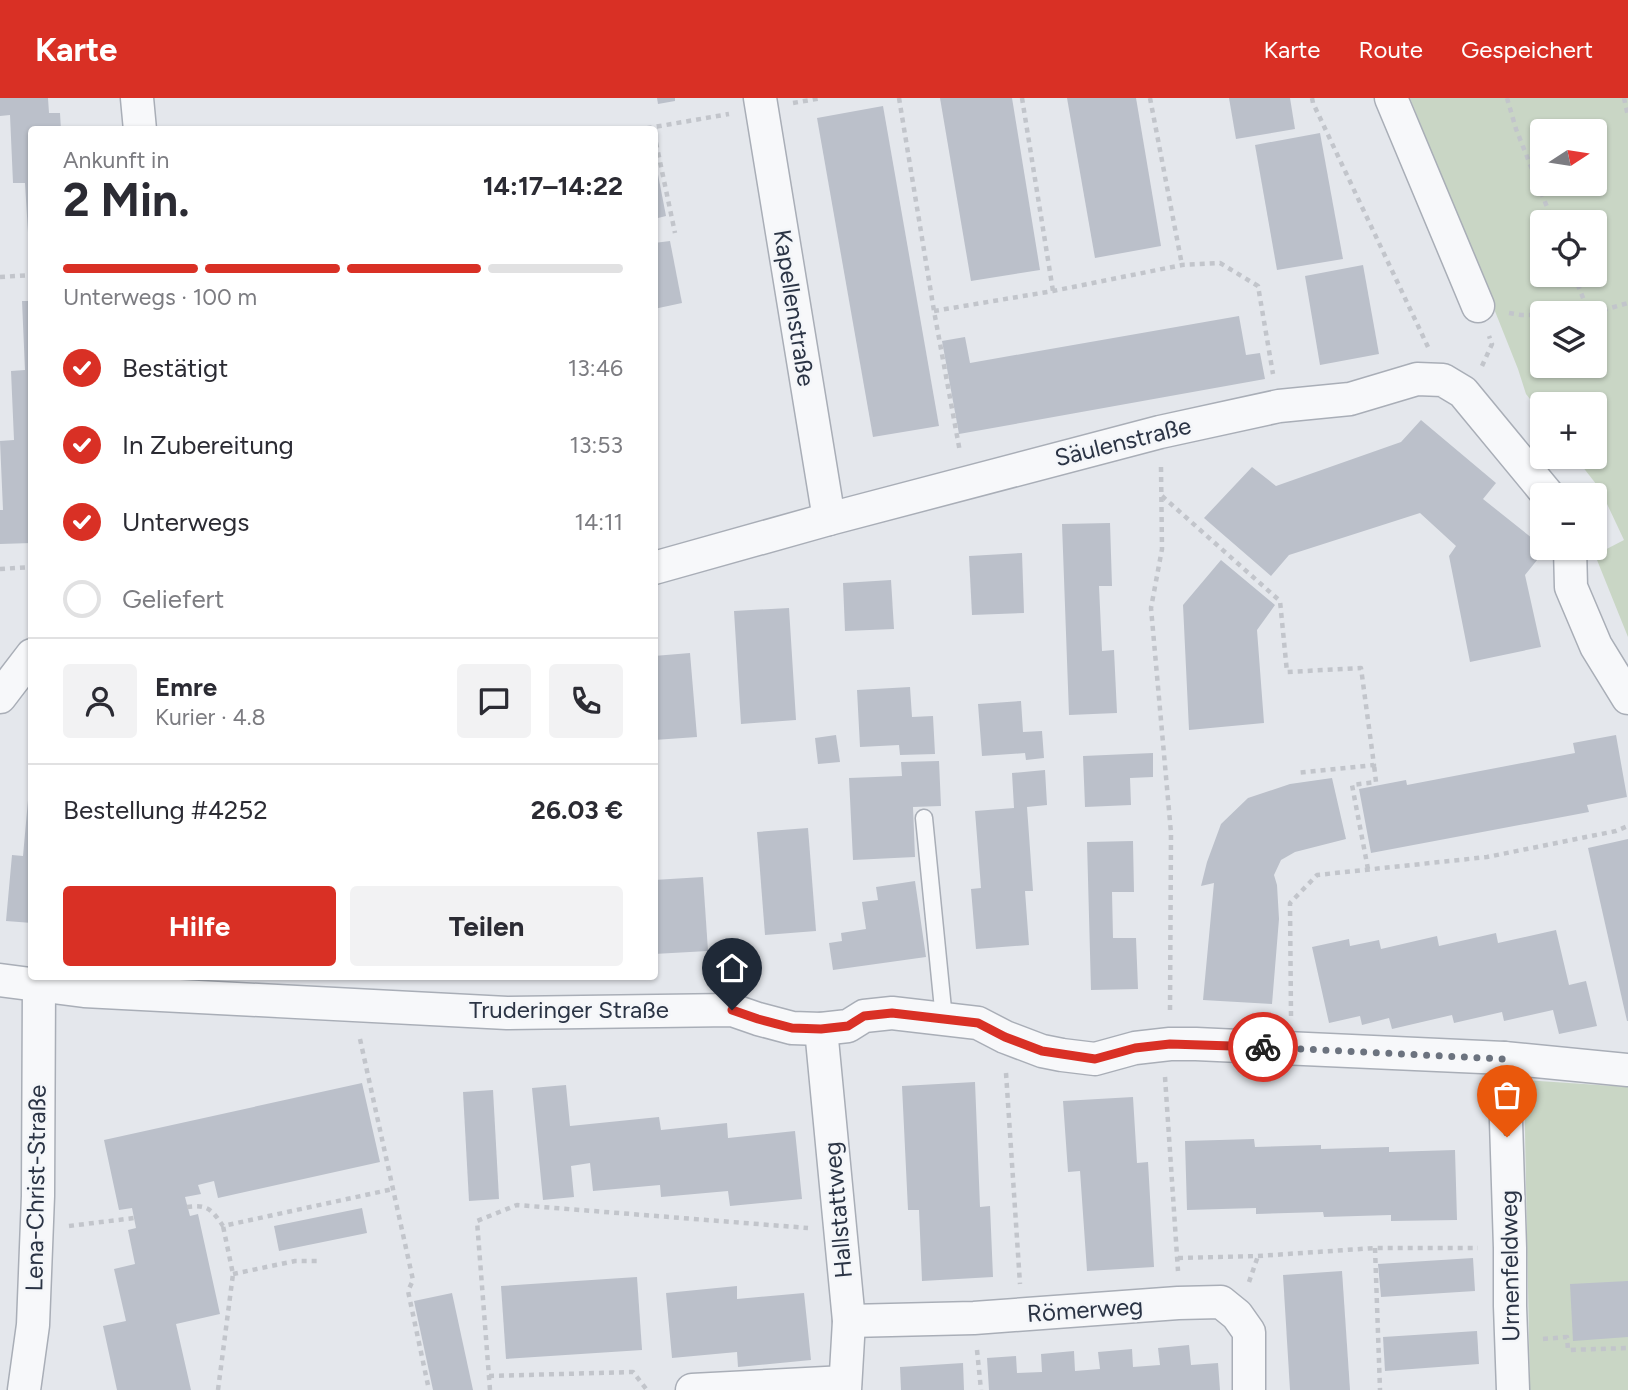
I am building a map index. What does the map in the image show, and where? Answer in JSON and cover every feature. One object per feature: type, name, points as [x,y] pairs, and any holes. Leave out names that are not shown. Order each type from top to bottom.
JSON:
[{"type":"street","points":[[136,98],[140,126]]},
{"type":"street","points":[[1391,98],[1478,306]]},
{"type":"street","name":"Kapellenstraße","points":[[761,103],[829,519]]},
{"type":"street","name":"Säulenstraße","points":[[658,567],[1160,432],[1279,406],[1350,399],[1417,379],[1453,386]]},
{"type":"street","points":[[1453,386],[1538,483]]},
{"type":"street","points":[[1571,560],[1572,587],[1596,646],[1628,698]]},
{"type":"street","points":[[0,697],[28,660]]},
{"type":"street","name":"Truderinger Straße","points":[[0,980],[84,991],[507,1013],[732,1010],[792,1028],[848,1026],[864,1016],[892,1013],[978,1023],[1042,1051],[1095,1059],[1135,1048],[1170,1044],[1504,1059],[1628,1070]]},
{"type":"street","name":"Lena-Christ-Straße","points":[[24,1390],[33,1325],[37,1226],[39,985]]},
{"type":"street","name":"Hallstattweg","points":[[821,1029],[849,1321],[845,1386]]},
{"type":"street","name":"Urnenfeldweg","points":[[1504,1059],[1513,1390]]},
{"type":"street","name":"Römerweg","points":[[849,1321],[1022,1315],[1222,1302],[1237,1315],[1249,1332],[1249,1390]]},
{"type":"street","points":[[692,1390],[845,1386]]},
{"type":"lane","points":[[924,818],[944,1019]]},
{"type":"path","points":[[899,98],[965,483]]},
{"type":"path","points":[[1022,98],[1053,291]]},
{"type":"path","points":[[1150,98],[1182,265]]},
{"type":"path","points":[[1312,98],[1453,386],[1478,375],[1492,344],[1478,306]]},
{"type":"path","points":[[1507,98],[1548,210]]},
{"type":"path","points":[[1624,98],[1628,116]]},
{"type":"path","points":[[658,129],[761,103]]},
{"type":"path","points":[[658,150],[675,233]]},
{"type":"path","points":[[934,311],[1182,265],[1220,262],[1258,286],[1279,406]]},
{"type":"path","points":[[0,277],[28,275]]},
{"type":"path","points":[[1607,309],[1628,304]]},
{"type":"path","points":[[1160,432],[1162,549],[1151,608],[1171,833],[1170,1044],[1165,1069],[1178,1258],[1178,1303]]},
{"type":"path","points":[[1162,496],[1280,601],[1287,672],[1361,667],[1376,782],[1352,785],[1368,869]]},
{"type":"path","points":[[0,569],[28,567]]},
{"type":"path","points":[[1296,773],[1374,765]]},
{"type":"path","points":[[1291,1049],[1290,903],[1317,875],[1487,857],[1616,831],[1628,826]]},
{"type":"path","points":[[1005,1037],[1022,1315]]},
{"type":"path","points":[[367,1070],[413,1280],[408,1291],[429,1390]]},
{"type":"path","points":[[223,1226],[393,1189]]},
{"type":"path","points":[[490,1390],[477,1221],[517,1205],[840,1230]]},
{"type":"path","points":[[187,1207],[197,1206],[212,1210],[223,1226],[233,1275],[218,1390]]},
{"type":"path","points":[[37,1226],[75,1226],[134,1218]]},
{"type":"path","points":[[1178,1258],[1375,1248],[1510,1248]]},
{"type":"path","points":[[1375,1248],[1380,1390]]},
{"type":"path","points":[[233,1275],[295,1261],[317,1261]]},
{"type":"path","points":[[1559,1337],[1567,1337],[1568,1350],[1628,1348]]},
{"type":"path","points":[[489,1376],[634,1372],[647,1390]]},
{"type":"green space","points":[[1410,98],[1628,98],[1628,637],[1597,560],[1607,560],[1607,549],[1624,540],[1607,504],[1607,483],[1595,483],[1584,469],[1607,469],[1607,392],[1530,392],[1530,399]]},
{"type":"green space","points":[[1524,1080],[1628,1087],[1628,1390],[1530,1390]]},
{"type":"building","points":[[0,98],[48,98],[49,113],[60,113],[61,126],[28,126],[28,232],[25,183],[13,183],[10,115],[0,116]]},
{"type":"building","points":[[657,98],[675,98],[675,101],[658,104]]},
{"type":"building","points":[[940,98],[1012,98],[1040,270],[971,281]]},
{"type":"building","points":[[1067,98],[1136,98],[1161,246],[1095,258]]},
{"type":"building","points":[[1229,98],[1290,98],[1295,129],[1236,139]]},
{"type":"building","points":[[883,106],[939,426],[873,437],[817,118]]},
{"type":"building","points":[[1320,133],[1343,259],[1277,270],[1255,145]]},
{"type":"building","points":[[658,174],[666,216],[658,218]]},
{"type":"building","points":[[670,241],[682,303],[658,308],[658,242]]},
{"type":"building","points":[[1363,265],[1379,354],[1320,365],[1305,276]]},
{"type":"building","points":[[22,301],[28,301],[28,543],[0,544],[0,510],[3,510],[0,441],[14,440],[11,371],[25,370]]},
{"type":"building","points":[[1239,316],[1246,355],[1260,353],[1265,379],[959,434],[942,341],[965,337],[970,363]]},
{"type":"building","points":[[1421,420],[1496,483],[1483,499],[1530,536],[1530,560],[1537,560],[1525,575],[1541,647],[1470,662],[1449,556],[1456,546],[1420,513],[1289,555],[1271,576],[1204,518],[1252,467],[1276,486],[1401,442]]},
{"type":"building","points":[[1110,523],[1112,586],[1099,586],[1102,651],[1114,650],[1117,713],[1069,715],[1062,524]]},
{"type":"building","points":[[1022,553],[1024,613],[972,615],[969,556]]},
{"type":"building","points":[[1221,560],[1275,605],[1257,630],[1264,723],[1189,730],[1183,605]]},
{"type":"building","points":[[891,580],[894,629],[845,631],[843,583]]},
{"type":"building","points":[[789,608],[796,720],[741,724],[734,611]]},
{"type":"building","points":[[690,653],[697,737],[658,740],[658,656]]},
{"type":"building","points":[[910,687],[912,717],[933,716],[935,754],[900,755],[899,745],[860,747],[857,690]]},
{"type":"building","points":[[1021,701],[1023,732],[1042,731],[1044,758],[1026,760],[1025,753],[982,756],[978,704]]},
{"type":"building","points":[[836,735],[840,762],[818,764],[815,738]]},
{"type":"building","points":[[1616,735],[1627,797],[1587,805],[1589,812],[1371,853],[1359,789],[1406,780],[1407,785],[1575,753],[1573,743]]},
{"type":"building","points":[[1153,753],[1153,777],[1130,778],[1131,805],[1085,807],[1083,756]]},
{"type":"building","points":[[939,761],[941,806],[913,807],[915,857],[853,860],[849,778],[902,776],[901,762]]},
{"type":"building","points":[[1045,770],[1047,805],[1027,807],[1033,891],[1025,891],[1029,945],[976,949],[971,889],[981,888],[975,811],[1014,808],[1012,773]]},
{"type":"building","points":[[1332,778],[1346,839],[1295,852],[1281,860],[1274,875],[1279,919],[1272,1004],[1203,1000],[1214,883],[1201,886],[1221,824],[1248,798],[1290,784]]},
{"type":"building","points":[[28,800],[28,923],[6,921],[12,855],[23,856]]},
{"type":"building","points":[[808,828],[816,931],[765,935],[757,832]]},
{"type":"building","points":[[1628,839],[1628,1021],[1627,1021],[1588,848]]},
{"type":"building","points":[[1133,841],[1134,892],[1112,892],[1113,938],[1136,938],[1138,989],[1091,990],[1087,842]]},
{"type":"building","points":[[703,877],[708,951],[658,954],[658,880]]},
{"type":"building","points":[[915,881],[926,957],[833,970],[829,943],[842,941],[841,933],[866,929],[862,902],[878,900],[876,887]]},
{"type":"building","points":[[1556,930],[1569,985],[1586,981],[1597,1026],[1559,1034],[1553,1010],[1504,1021],[1502,1012],[1454,1023],[1452,1015],[1392,1029],[1389,1018],[1362,1025],[1360,1016],[1329,1023],[1312,947],[1349,939],[1350,946],[1379,940],[1381,949],[1437,936],[1439,946],[1496,933],[1498,943]]},
{"type":"building","points":[[975,1082],[980,1207],[990,1206],[993,1277],[922,1281],[919,1210],[908,1210],[902,1086]]},
{"type":"building","points":[[362,1083],[380,1162],[218,1198],[214,1181],[198,1185],[201,1194],[185,1197],[190,1216],[198,1214],[220,1314],[176,1324],[191,1390],[117,1390],[103,1326],[126,1321],[114,1269],[135,1264],[128,1230],[136,1228],[132,1208],[119,1210],[104,1140]]},
{"type":"building","points":[[566,1085],[570,1126],[659,1117],[661,1130],[727,1123],[728,1138],[795,1131],[802,1199],[730,1206],[728,1191],[661,1197],[660,1185],[593,1191],[590,1163],[571,1166],[574,1197],[543,1200],[532,1088]]},
{"type":"building","points":[[493,1090],[499,1199],[469,1201],[463,1092]]},
{"type":"building","points":[[1133,1097],[1137,1163],[1148,1162],[1154,1267],[1087,1271],[1080,1171],[1068,1172],[1063,1101]]},
{"type":"building","points":[[1254,1139],[1255,1147],[1389,1147],[1389,1152],[1455,1150],[1457,1220],[1391,1221],[1391,1215],[1324,1217],[1323,1212],[1256,1214],[1256,1208],[1187,1210],[1185,1141]]},
{"type":"building","points":[[362,1208],[367,1233],[279,1251],[274,1226]]},
{"type":"building","points":[[1473,1258],[1475,1291],[1381,1297],[1378,1264]]},
{"type":"building","points":[[1342,1271],[1350,1390],[1290,1390],[1283,1275]]},
{"type":"building","points":[[637,1277],[642,1350],[506,1359],[501,1286]]},
{"type":"building","points":[[1628,1281],[1628,1337],[1573,1341],[1570,1284]]},
{"type":"building","points":[[737,1286],[737,1299],[804,1293],[811,1360],[738,1367],[737,1352],[672,1358],[666,1293]]},
{"type":"building","points":[[452,1293],[473,1390],[433,1390],[414,1301]]},
{"type":"building","points":[[1477,1331],[1479,1364],[1385,1371],[1383,1337]]},
{"type":"building","points":[[1189,1345],[1191,1365],[1218,1363],[1220,1390],[989,1390],[987,1358],[1016,1356],[1017,1373],[1042,1372],[1041,1354],[1074,1351],[1075,1371],[1100,1369],[1098,1352],[1132,1349],[1133,1367],[1160,1365],[1158,1348]]},
{"type":"building","points":[[963,1363],[964,1390],[901,1390],[900,1367]]},
{"type":"way so far","points":[[1263,1047],[1504,1059],[1507,1137]]},
{"type":"route","points":[[732,1010],[792,1028],[848,1026],[864,1016],[892,1013],[978,1023],[1042,1051],[1095,1059],[1135,1048],[1170,1044],[1263,1047]]}]
